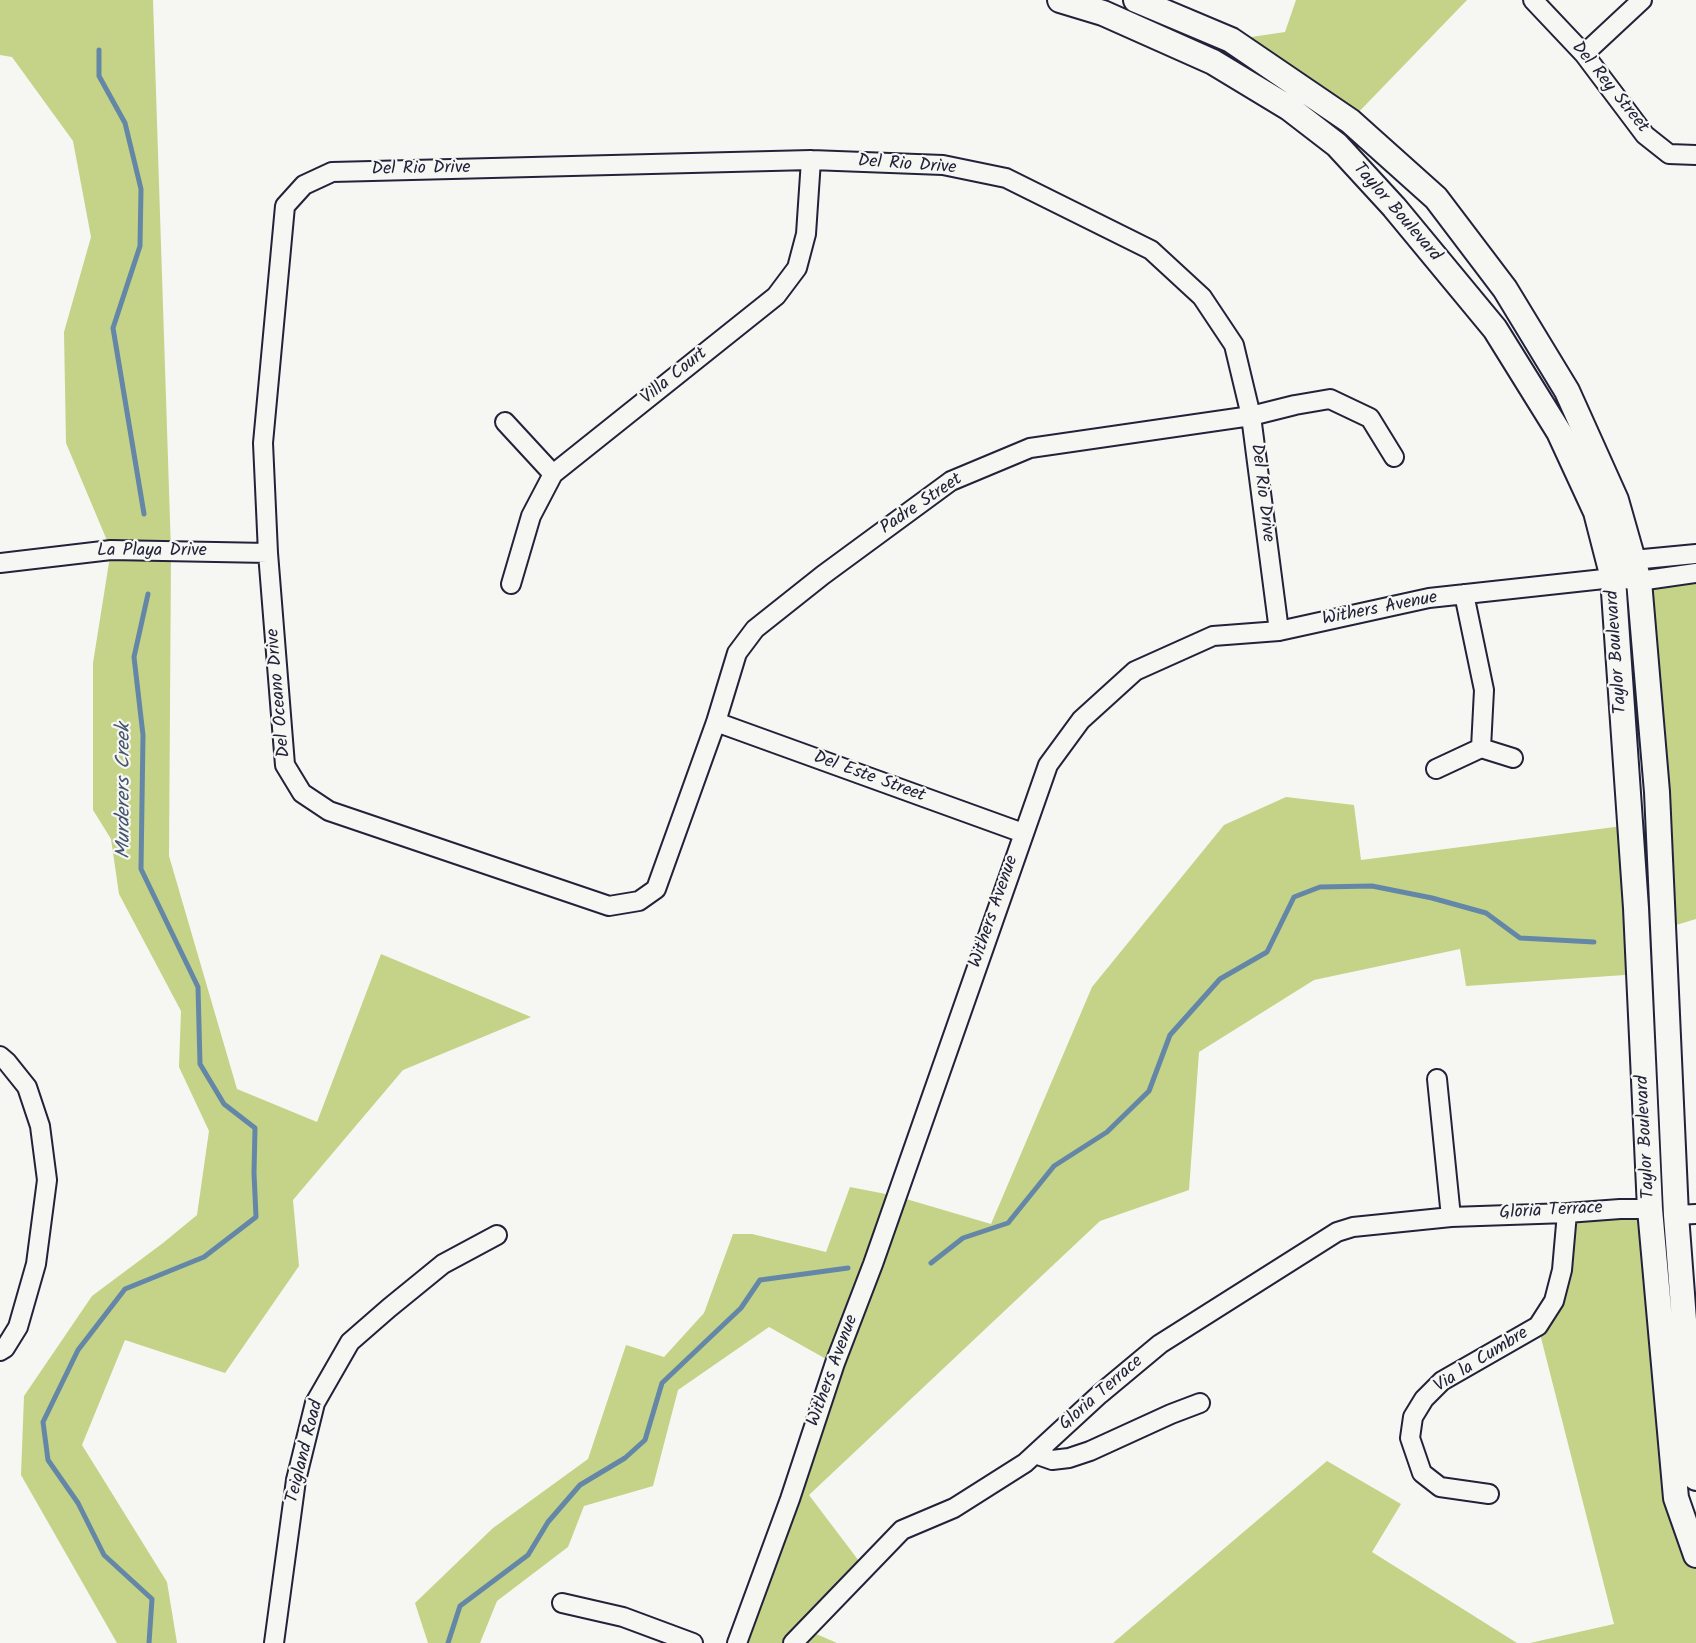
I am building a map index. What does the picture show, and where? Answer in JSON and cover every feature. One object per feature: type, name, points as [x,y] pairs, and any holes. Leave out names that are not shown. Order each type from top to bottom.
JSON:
[{"type":"main road","name":"Taylor Boulevard","points":[[1060,0],[1102,13],[1213,62],[1289,108],[1337,145],[1394,207],[1495,329],[1564,442],[1596,512],[1613,578],[1636,908],[1650,1209],[1676,1498],[1696,1556]]},
{"type":"main road","name":"Taylor Boulevard","points":[[1136,0],[1231,40],[1350,121],[1436,198],[1505,289],[1567,392],[1616,500],[1636,571],[1657,792],[1686,1215],[1696,1479]]},
{"type":"street","name":"Del Rey Street","points":[[1533,0],[1584,54],[1645,135],[1669,154],[1696,155]]},
{"type":"street","points":[[1584,54],[1642,0]]},
{"type":"street","name":"Del Rio Drive","points":[[304,185],[332,172],[811,160],[943,165],[1006,178],[1151,250],[1202,297],[1234,345],[1251,416],[1279,631]]},
{"type":"street","name":"Villa Court","points":[[511,584],[531,516],[553,474],[776,296],[797,268],[806,234],[811,160]]},
{"type":"street","name":"Del Oceano Drive","points":[[304,185],[285,206],[262,443],[268,554],[285,765],[302,793],[329,811],[609,906],[623,905],[639,901],[656,889],[716,722]]},
{"type":"street","name":"Padre Street","points":[[716,722],[737,652],[755,629],[823,575],[951,481],[1030,448],[1251,416],[1330,399],[1370,418],[1394,457]]},
{"type":"street","points":[[504,422],[553,474]]},
{"type":"street","name":"La Playa Drive","points":[[0,563],[111,550],[268,554]]},
{"type":"street","name":"Withers Avenue","points":[[737,1643],[790,1499],[835,1363],[873,1264],[1048,765],[1081,720],[1135,670],[1213,636],[1279,631],[1429,598],[1613,578],[1696,554]]},
{"type":"street","name":"Withers Avenue","points":[[1636,571],[1696,573]]},
{"type":"street","points":[[1464,594],[1484,690],[1481,748]]},
{"type":"street","name":"Del Este Street","points":[[716,722],[1023,833]]},
{"type":"street","points":[[1436,769],[1481,748],[1513,758]]},
{"type":"street","points":[[0,1056],[8,1062],[27,1088],[40,1126],[47,1180],[33,1274],[18,1327],[5,1348],[0,1351]]},
{"type":"street","points":[[1437,1079],[1451,1217]]},
{"type":"street","name":"Gloria Terrace","points":[[793,1643],[902,1530],[954,1508],[1025,1463],[1160,1344],[1337,1232],[1353,1227],[1451,1217],[1650,1209]]},
{"type":"street","name":"Via la Cumbre","points":[[1489,1494],[1440,1487],[1422,1473],[1410,1438],[1413,1417],[1424,1399],[1442,1381],[1538,1326],[1554,1301],[1563,1270],[1567,1213]]},
{"type":"street","name":"Teigland Road","points":[[274,1643],[296,1480],[315,1403],[350,1342],[444,1264],[497,1234]]},
{"type":"street","points":[[1035,1454],[1052,1460],[1069,1458],[1200,1403]]},
{"type":"street","points":[[562,1603],[622,1617],[693,1643]]},
{"type":"green space","points":[[0,0],[153,0],[171,551],[169,856],[237,1089],[317,1122],[381,954],[531,1017],[403,1070],[293,1200],[299,1266],[225,1373],[125,1340],[82,1445],[167,1582],[177,1643],[117,1643],[21,1475],[24,1396],[92,1296],[197,1215],[209,1131],[179,1067],[181,1011],[119,894],[111,839],[93,810],[93,663],[111,550],[66,443],[64,332],[91,237],[73,141],[12,57],[0,55]]},
{"type":"green space","points":[[1296,0],[1467,0],[1350,121],[1231,40],[1285,32]]},
{"type":"green space","points":[[1696,573],[1696,919],[1663,929],[1639,581]]},
{"type":"green space","points":[[1286,797],[1354,805],[1361,860],[1630,825],[1639,974],[1466,986],[1460,949],[1314,980],[1199,1052],[1189,1190],[1100,1221],[809,1495],[865,1569],[807,1630],[837,1643],[740,1643],[835,1364],[769,1327],[678,1390],[653,1486],[584,1506],[568,1547],[497,1601],[480,1643],[428,1643],[415,1603],[493,1528],[588,1459],[626,1345],[664,1357],[704,1313],[733,1234],[752,1234],[826,1252],[850,1187],[896,1196],[991,1224],[1092,987],[1224,825]]},
{"type":"green space","points":[[1650,1209],[1676,1498],[1696,1555],[1696,1643],[1530,1643],[1614,1624],[1538,1326],[1554,1301],[1567,1213]]},
{"type":"green space","points":[[1327,1461],[1401,1504],[1372,1552],[1517,1643],[1113,1643]]},
{"type":"waterway","name":"Murderers Creek","points":[[99,50],[99,76],[125,123],[141,189],[140,246],[113,328],[144,514]]},
{"type":"waterway","name":"Murderers Creek","points":[[148,594],[134,657],[143,735],[141,869],[198,987],[200,1064],[224,1104],[255,1128],[256,1217],[204,1257],[125,1289],[78,1350],[43,1422],[48,1460],[78,1503],[104,1555],[152,1599],[149,1643]]},
{"type":"waterway","points":[[931,1263],[963,1238],[1008,1223],[1054,1166],[1107,1132],[1149,1091],[1170,1035],[1220,979],[1267,952],[1294,897],[1320,887],[1372,886],[1432,898],[1486,913],[1520,938],[1594,942]]},
{"type":"waterway","points":[[448,1643],[460,1606],[528,1555],[548,1522],[580,1485],[625,1458],[645,1440],[662,1383],[741,1308],[760,1280],[848,1268]]}]
